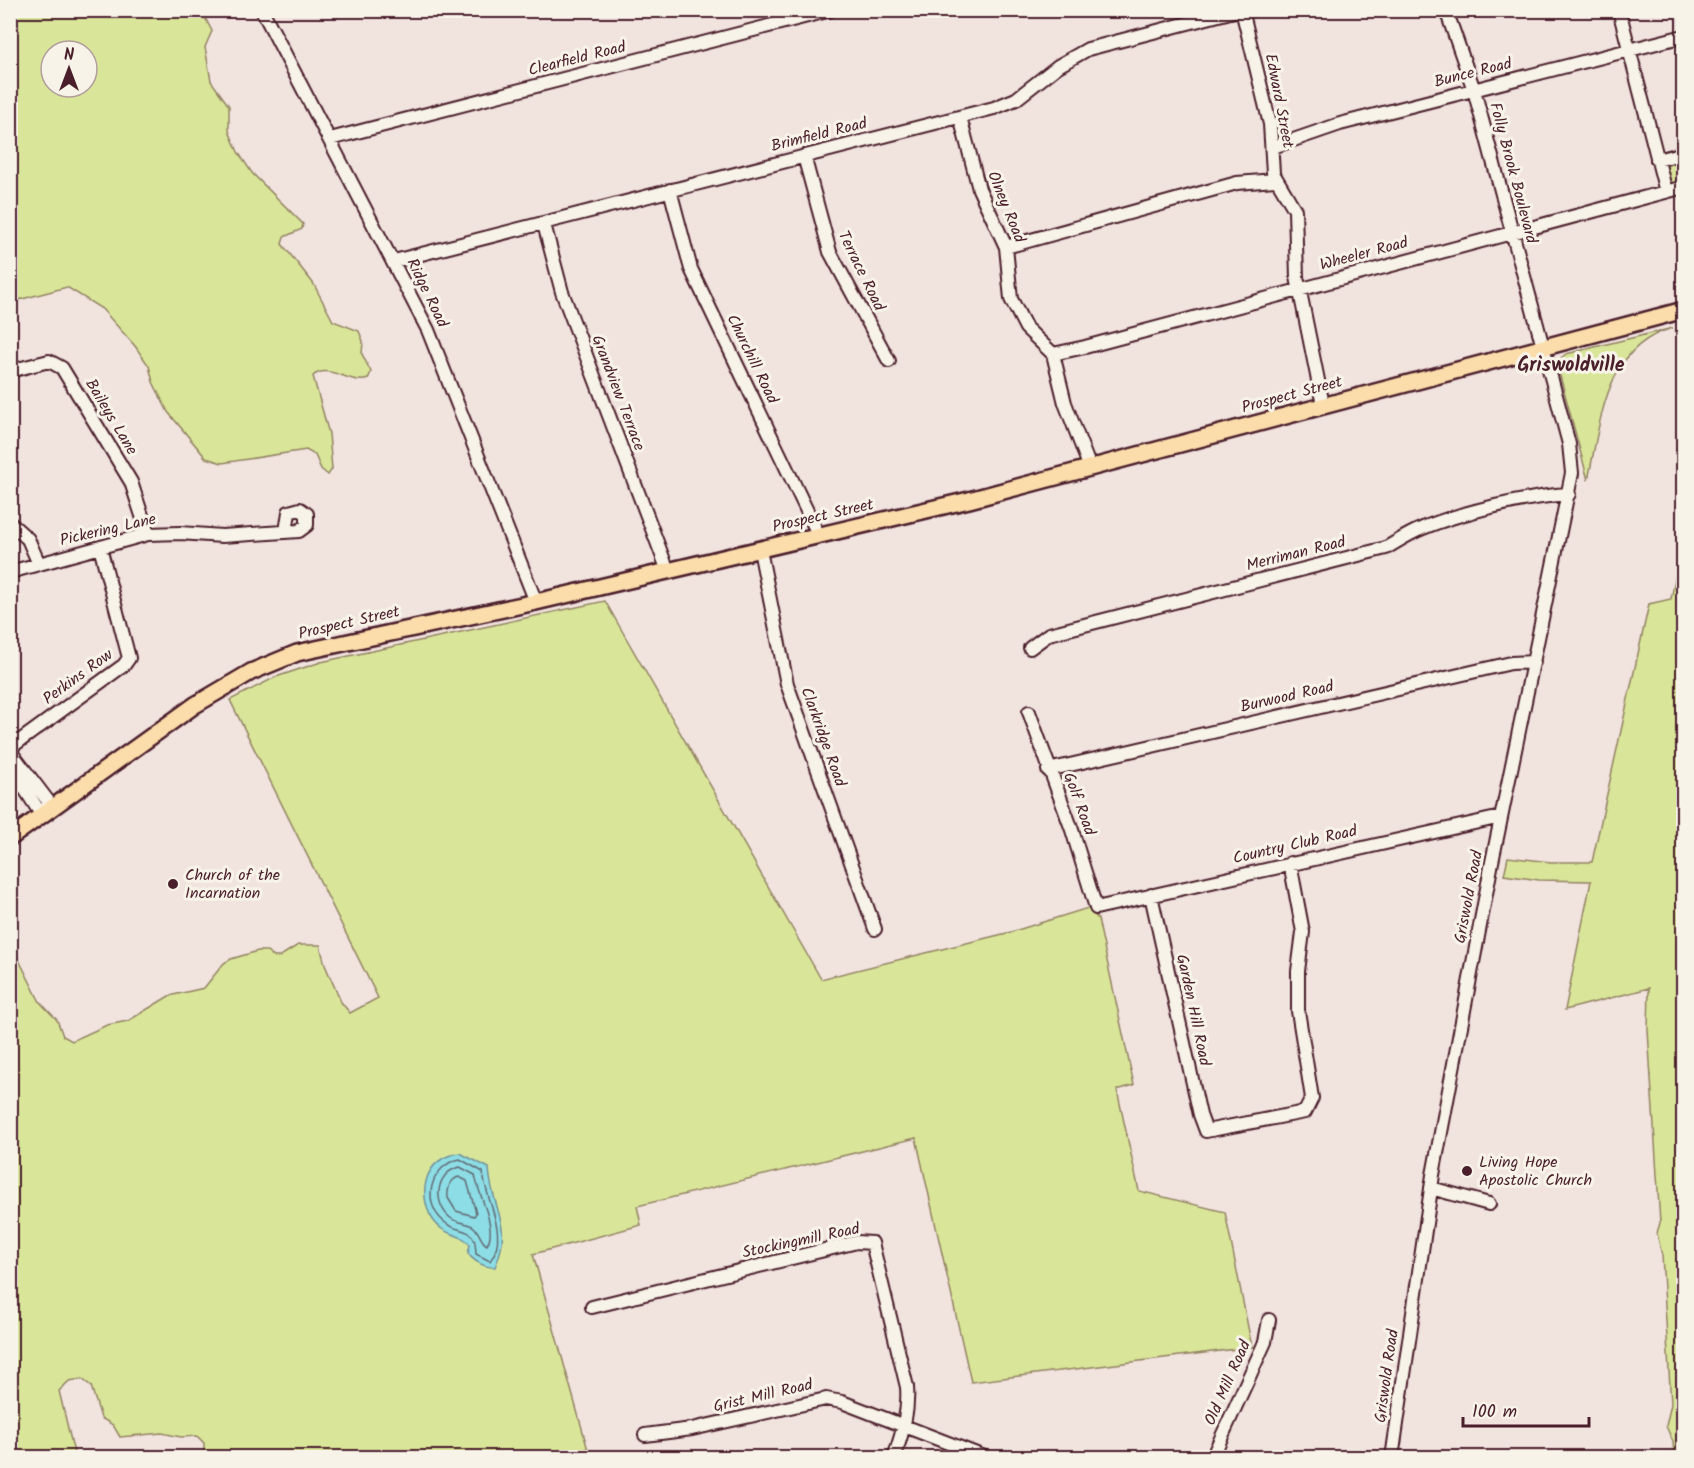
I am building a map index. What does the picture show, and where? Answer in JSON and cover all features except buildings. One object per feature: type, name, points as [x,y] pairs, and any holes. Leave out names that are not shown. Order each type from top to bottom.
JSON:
[{"type":"main road","name":"Prospect Street","points":[[10,838],[195,705],[275,661],[322,646],[536,602],[819,536],[1090,468],[1683,310]]},
{"type":"street","name":"Ridge Road","points":[[262,10],[394,261],[444,366],[536,602]]},
{"type":"street","name":"Clearfield Road","points":[[330,139],[831,10]]},
{"type":"street","name":"Brimfield Road","points":[[394,261],[960,117],[1016,99],[1058,66],[1088,49],[1240,10]]},
{"type":"street","name":"Edward Street","points":[[1240,10],[1266,103],[1274,147],[1275,180]]},
{"type":"street","name":"Folly Brook Boulevard","points":[[1446,10],[1474,90],[1542,347]]},
{"type":"street","points":[[1619,10],[1666,192]]},
{"type":"street","name":"Bunce Road","points":[[1274,147],[1324,129],[1683,36]]},
{"type":"street","name":"Olney Road","points":[[960,117],[979,189],[1006,247],[1008,290],[1014,308],[1026,328],[1053,354]]},
{"type":"street","points":[[1657,160],[1683,153]]},
{"type":"street","name":"Terrace Road","points":[[804,156],[830,252],[889,361]]},
{"type":"street","points":[[1006,247],[1237,183],[1275,180],[1295,210],[1295,254],[1299,289],[1323,405]]},
{"type":"street","name":"Wheeler Road","points":[[1053,354],[1683,187]]},
{"type":"street","name":"Churchill Road","points":[[670,190],[691,269],[819,536]]},
{"type":"street","name":"Grandview Terrace","points":[[544,224],[564,298],[668,571]]},
{"type":"street","name":"Griswold Road","points":[[1392,1458],[1431,1188],[1501,817],[1569,494],[1570,451],[1542,347]]},
{"type":"street","points":[[1053,354],[1063,397],[1090,468]]},
{"type":"street","name":"Baileys Lane","points":[[10,371],[49,361],[62,368],[131,482],[148,534]]},
{"type":"street","name":"Merriman Road","points":[[1030,648],[1049,634],[1386,548],[1421,528],[1438,523],[1533,499],[1569,494]]},
{"type":"street","points":[[10,523],[28,539],[39,564]]},
{"type":"street","name":"Pickering Lane","points":[[10,572],[148,534],[180,533],[222,536],[286,531]]},
{"type":"street","name":"Perkins Row","points":[[10,749],[124,665],[129,658],[100,547]]},
{"type":"street","name":"Clarkridge Road","points":[[760,550],[787,684],[875,929]]},
{"type":"street","name":"Burwood Road","points":[[1048,770],[1500,666],[1534,662]]},
{"type":"street","name":"Golf Road","points":[[1029,712],[1048,770],[1072,830],[1096,908]]},
{"type":"street","points":[[10,749],[48,800],[47,812],[37,808],[10,766]]},
{"type":"street","name":"Country Club Road","points":[[1096,908],[1501,817]]},
{"type":"street","name":"Garden Hill Road","points":[[1151,895],[1200,1116],[1206,1131],[1305,1112],[1312,1098],[1298,1011],[1303,932],[1290,864]]},
{"type":"street","points":[[1431,1188],[1489,1204]]},
{"type":"street","name":"Stockingmill Road","points":[[592,1307],[856,1242],[872,1243],[907,1387],[908,1405],[904,1427],[894,1458]]},
{"type":"street","name":"Old Mill Road","points":[[1212,1458],[1265,1342],[1269,1320]]},
{"type":"street","name":"Grist Mill Road","points":[[645,1435],[692,1430],[826,1399],[842,1402],[987,1458]]},
{"type":"green space","points":[[201,10],[212,31],[205,47],[211,81],[229,106],[229,131],[238,152],[252,173],[303,224],[302,229],[284,237],[282,244],[313,283],[333,321],[359,331],[363,341],[362,354],[371,372],[368,379],[362,380],[326,372],[319,372],[313,376],[329,434],[332,469],[328,475],[321,469],[315,455],[306,450],[222,463],[206,458],[168,412],[153,382],[149,366],[135,346],[102,309],[67,287],[11,302],[11,11]]},
{"type":"green space","points":[[1683,157],[1683,182],[1673,184],[1667,176],[1667,167],[1670,161]]},
{"type":"green space","points":[[1673,328],[1650,337],[1632,351],[1619,369],[1602,411],[1588,480],[1559,372],[1560,359],[1566,354]]},
{"type":"green space","points":[[1683,540],[1684,1457],[1674,1458],[1673,1442],[1666,1426],[1671,1404],[1662,1255],[1657,1233],[1660,1223],[1648,1030],[1649,988],[1565,1010],[1591,881],[1539,880],[1504,875],[1508,857],[1550,862],[1592,862],[1649,604],[1671,599]]},
{"type":"green space","points":[[605,601],[821,979],[1011,932],[1088,908],[1098,919],[1134,1085],[1117,1090],[1139,1191],[1225,1212],[1252,1347],[971,1382],[916,1138],[637,1206],[641,1225],[533,1254],[590,1457],[204,1457],[204,1443],[197,1436],[181,1437],[162,1433],[120,1437],[113,1425],[101,1418],[91,1386],[82,1379],[69,1381],[59,1391],[75,1457],[11,1457],[10,942],[40,1002],[57,1020],[63,1036],[72,1041],[107,1025],[128,1021],[169,996],[204,988],[224,963],[231,959],[258,951],[267,951],[274,957],[279,957],[298,945],[320,945],[325,965],[341,1002],[350,1013],[378,998],[230,700],[276,677],[321,662]]},
{"type":"water","points":[[460,1153],[489,1168],[493,1195],[502,1228],[500,1252],[495,1267],[483,1265],[473,1259],[468,1253],[470,1245],[461,1237],[442,1229],[435,1222],[426,1204],[425,1184],[428,1174],[442,1159]]},
{"type":"waterway","points":[[278,1453],[288,1458]]},
{"type":"place","name":"Church of the Incarnation","points":[[173,884]]},
{"type":"place","name":"Living Hope Apostolic Church","points":[[1467,1171]]},
{"type":"district","name":"Griswoldville","points":[[1571,366]]}]
